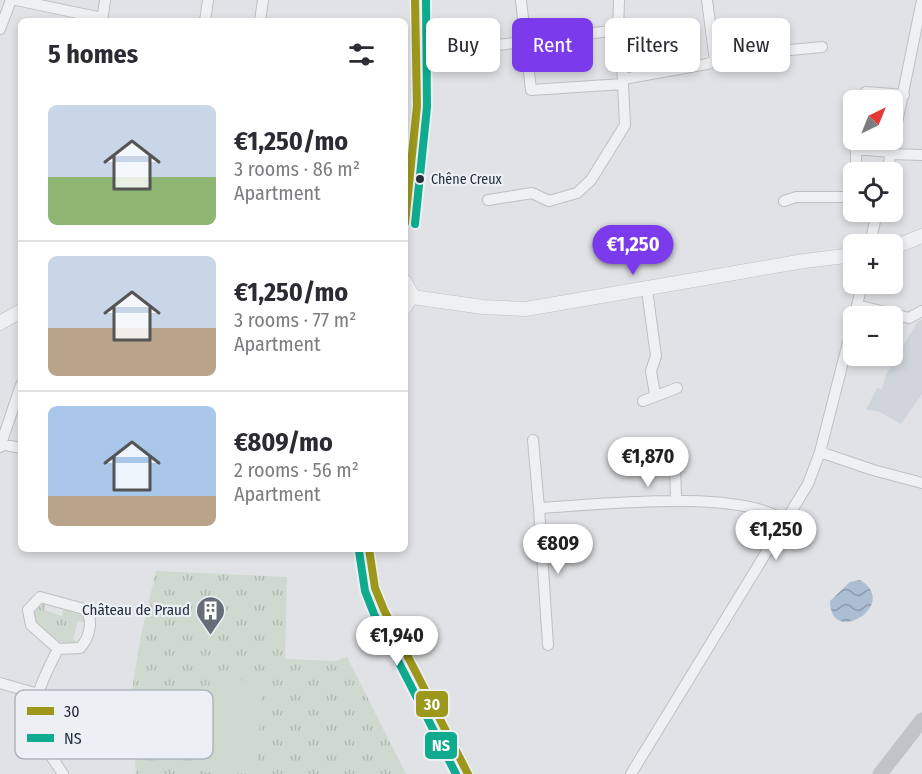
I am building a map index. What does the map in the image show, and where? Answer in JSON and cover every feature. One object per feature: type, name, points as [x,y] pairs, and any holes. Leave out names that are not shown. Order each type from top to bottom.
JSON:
[{"type":"main road","points":[[879,774],[922,720]]},
{"type":"street","points":[[0,29],[11,0]]},
{"type":"street","points":[[16,0],[93,18]]},
{"type":"street","points":[[102,18],[105,0]]},
{"type":"street","points":[[205,18],[208,0]]},
{"type":"street","points":[[260,18],[263,0]]},
{"type":"street","points":[[408,194],[417,106],[416,0]]},
{"type":"street","points":[[521,0],[523,18]]},
{"type":"street","points":[[618,18],[619,0]]},
{"type":"street","points":[[707,0],[712,38]]},
{"type":"street","points":[[889,162],[922,0]]},
{"type":"street","points":[[417,43],[490,46],[512,42]]},
{"type":"street","points":[[790,50],[822,47]]},
{"type":"street","points":[[529,72],[531,90],[623,81],[712,62]]},
{"type":"street","points":[[488,200],[532,193],[549,201],[582,190],[625,125],[622,72]]},
{"type":"street","points":[[408,83],[417,83]]},
{"type":"street","points":[[879,150],[922,155]]},
{"type":"street","points":[[784,201],[796,197],[843,198]]},
{"type":"street","points":[[903,244],[922,236]]},
{"type":"street","points":[[408,286],[411,289],[408,302],[526,309],[843,256]]},
{"type":"street","points":[[647,290],[656,356],[651,371],[654,394]]},
{"type":"street","points":[[903,318],[909,318],[922,310]]},
{"type":"street","points":[[0,323],[18,312]]},
{"type":"street","points":[[631,774],[808,484],[820,452],[843,361]]},
{"type":"street","points":[[643,401],[654,394],[677,388]]},
{"type":"street","points":[[18,394],[0,445],[18,448]]},
{"type":"street","points":[[533,440],[548,645]]},
{"type":"street","points":[[820,452],[873,470],[922,483]]},
{"type":"street","points":[[675,459],[676,501]]},
{"type":"street","points":[[539,508],[676,501],[720,503],[770,513],[785,521]]},
{"type":"street","points":[[369,552],[375,588],[384,610],[468,774]]},
{"type":"street","points":[[40,597],[84,609],[89,613],[91,620],[84,643],[75,649],[58,649],[28,620],[31,604],[40,597]]},
{"type":"street","points":[[40,690],[58,649]]},
{"type":"street","points":[[0,683],[24,690]]},
{"type":"street","points":[[54,759],[63,774]]},
{"type":"shaded area","points":[[922,320],[922,394],[901,424],[878,411],[866,410],[877,388],[882,389],[891,366],[903,366],[903,346],[918,321]]},
{"type":"green space","points":[[156,571],[287,577],[285,659],[335,661],[347,657],[406,774],[136,774],[135,759],[213,759],[213,690],[132,690],[141,635]]},
{"type":"green space","points":[[37,603],[46,603],[44,610],[62,616],[64,608],[84,616],[85,623],[78,621],[73,639],[78,643],[65,645],[35,625],[31,617]]},
{"type":"green space","points":[[210,678],[263,682],[256,774],[202,772],[203,759],[213,759],[213,690],[209,690]]},
{"type":"water","points":[[860,580],[870,590],[873,600],[869,610],[850,621],[840,621],[833,615],[830,601],[850,582]]},
{"type":"transit line","name":"30","points":[[408,194],[417,106],[415,0]]},
{"type":"transit line","name":"NS","points":[[415,224],[427,107],[426,0]]},
{"type":"transit line","name":"NS","points":[[359,552],[365,591],[374,614],[456,774]]},
{"type":"transit line","name":"30","points":[[369,552],[375,588],[384,610],[468,774]]},
{"type":"place","name":"Chêne Creux","points":[[420,179]]},
{"type":"place","name":"Château de Praud","points":[[211,636]]}]
